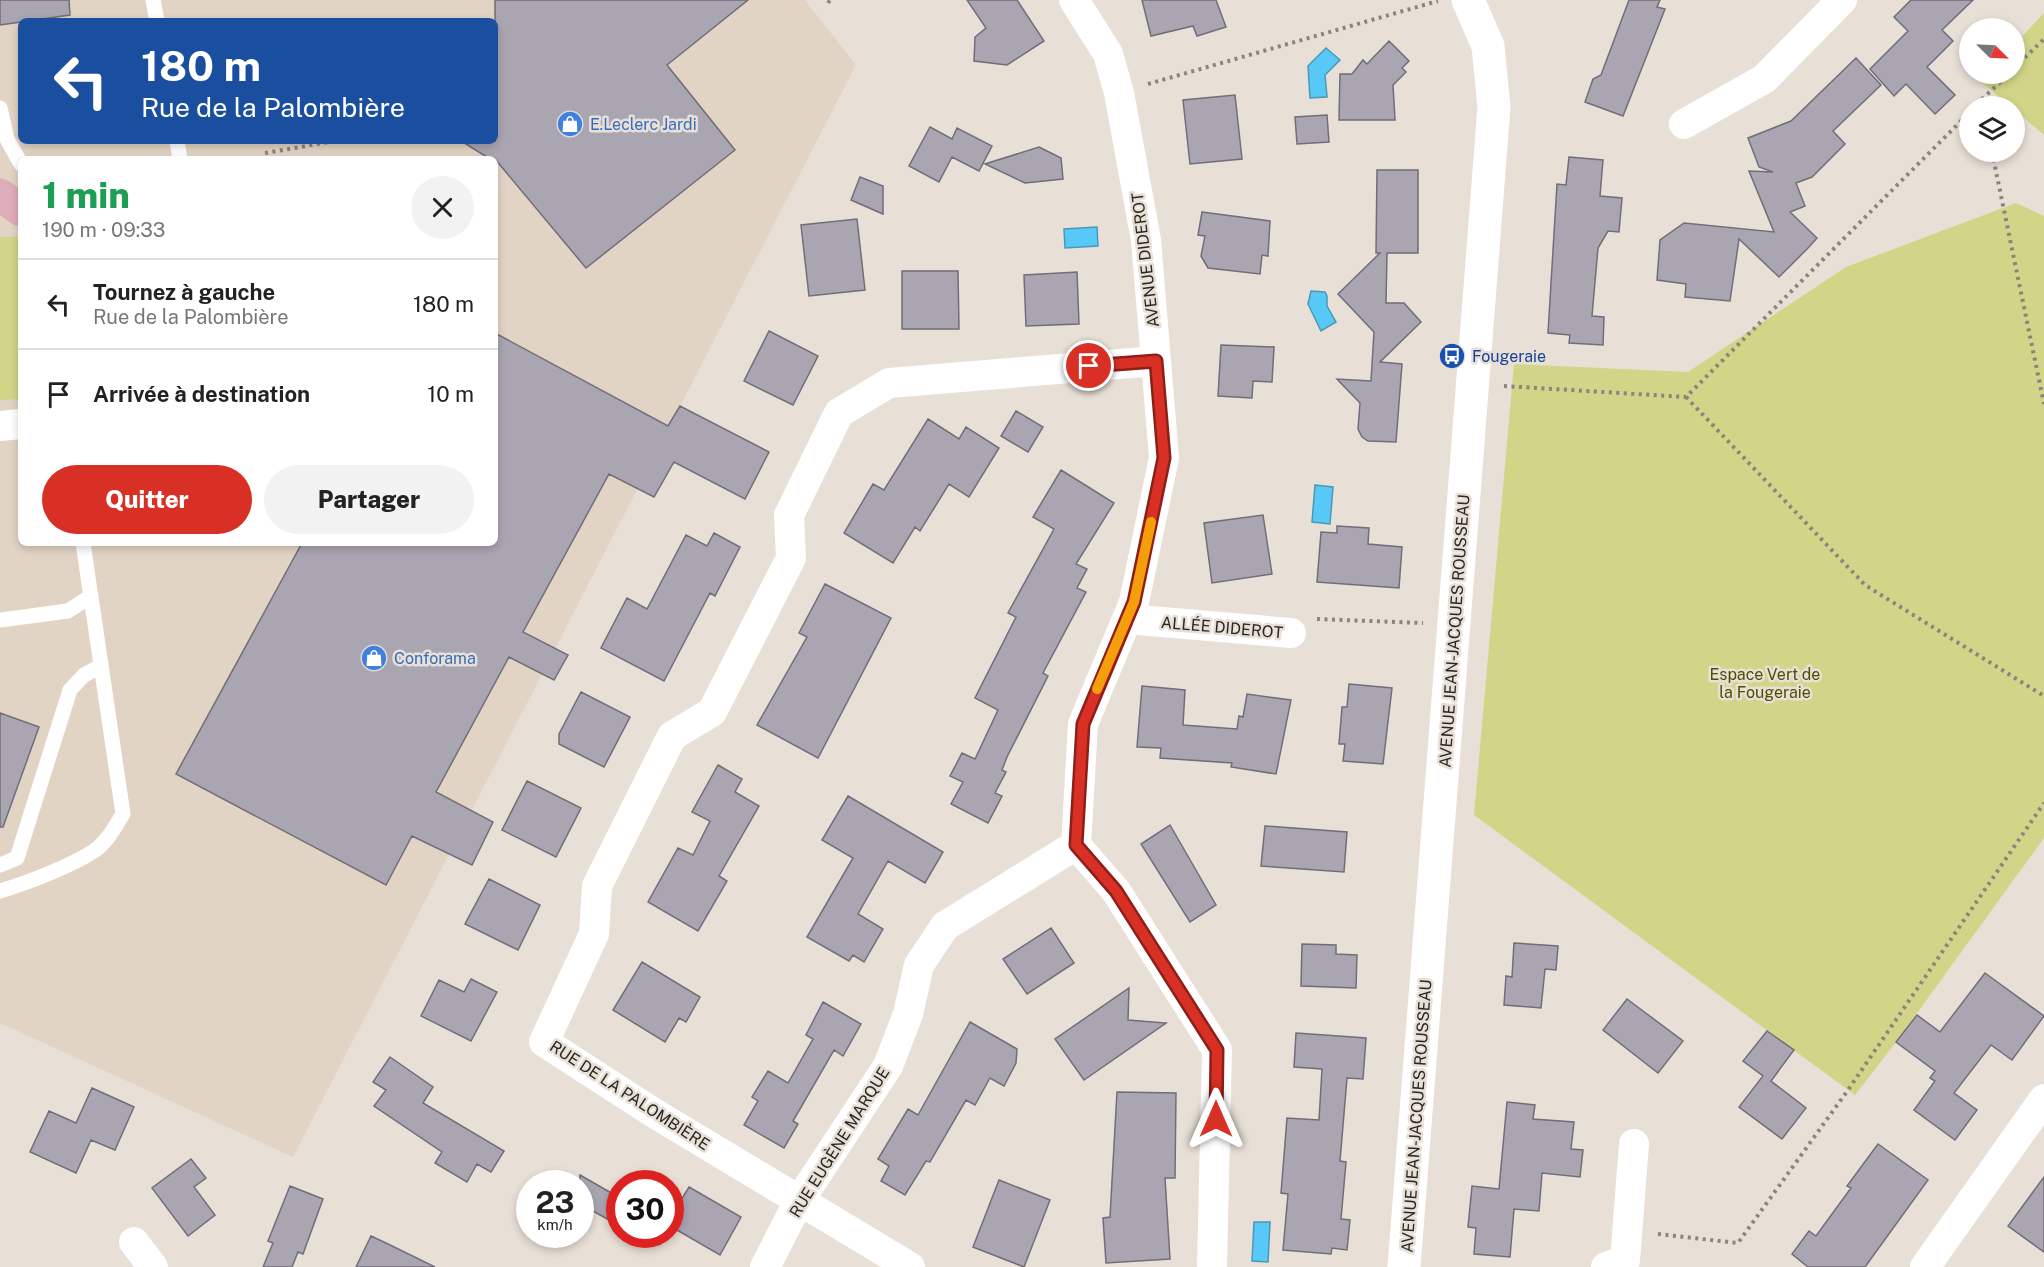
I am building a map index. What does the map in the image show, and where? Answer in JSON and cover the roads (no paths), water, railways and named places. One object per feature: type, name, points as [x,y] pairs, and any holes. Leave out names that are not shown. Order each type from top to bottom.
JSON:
[{"type":"main road","points":[[0,195],[18,208]]},
{"type":"street","name":"AVENUE DIDEROT","points":[[1074,0],[1108,54],[1119,93],[1146,240],[1164,458],[1134,602],[1083,724],[1076,845]]},
{"type":"street","name":"AVENUE JEAN-JACQUES ROUSSEAU","points":[[1404,1267],[1494,107],[1488,46],[1468,0]]},
{"type":"street","points":[[1684,124],[1764,79],[1842,0]]},
{"type":"street","points":[[0,212],[18,215]]},
{"type":"street","name":"RUE DE LA PALOMBIÈRE","points":[[799,1201],[544,1042],[594,934],[597,886],[672,736],[712,712],[791,558],[789,515],[839,413],[889,383],[1156,361]]},
{"type":"street","points":[[0,426],[18,424]]},
{"type":"street","name":"ALLÉE DIDEROT","points":[[1127,619],[1291,633]]},
{"type":"street","points":[[1076,845],[1116,891],[1217,1050],[1212,1267]]},
{"type":"street","name":"RUE EUGÈNE MARQUE","points":[[765,1267],[799,1201],[888,1066],[908,1014],[919,965],[945,926],[1076,845]]},
{"type":"street","points":[[1925,1267],[2043,1103]]},
{"type":"street","points":[[1606,1267],[1625,1260],[1634,1144]]},
{"type":"street","points":[[799,1201],[910,1267]]},
{"type":"street","points":[[134,1242],[153,1267]]},
{"type":"lane","points":[[153,0],[156,18]]},
{"type":"lane","points":[[0,108],[7,139],[18,159]]},
{"type":"lane","points":[[0,891],[21,884],[94,850],[110,835],[123,814],[83,546]]},
{"type":"lane","points":[[0,620],[68,611],[91,596]]},
{"type":"lane","points":[[0,865],[17,858],[70,690],[84,675],[101,666]]},
{"type":"water","points":[[1326,48],[1340,60],[1325,75],[1327,97],[1310,98],[1308,66]]},
{"type":"water","points":[[1097,227],[1098,246],[1065,248],[1064,229]]},
{"type":"water","points":[[1311,291],[1325,292],[1327,306],[1336,322],[1321,331],[1308,304]]},
{"type":"water","points":[[1315,485],[1333,487],[1330,524],[1312,522]]},
{"type":"water","points":[[1254,1222],[1270,1222],[1268,1262],[1252,1261]]},
{"type":"place","name":"E.Leclerc Jardi","points":[[570,124]]},
{"type":"place","name":"Fougeraie","points":[[1452,356]]},
{"type":"place","name":"Conforama","points":[[374,658]]},
{"type":"park label","name":"Espace Vert de la Fougeraie","points":[[1765,683]]}]
